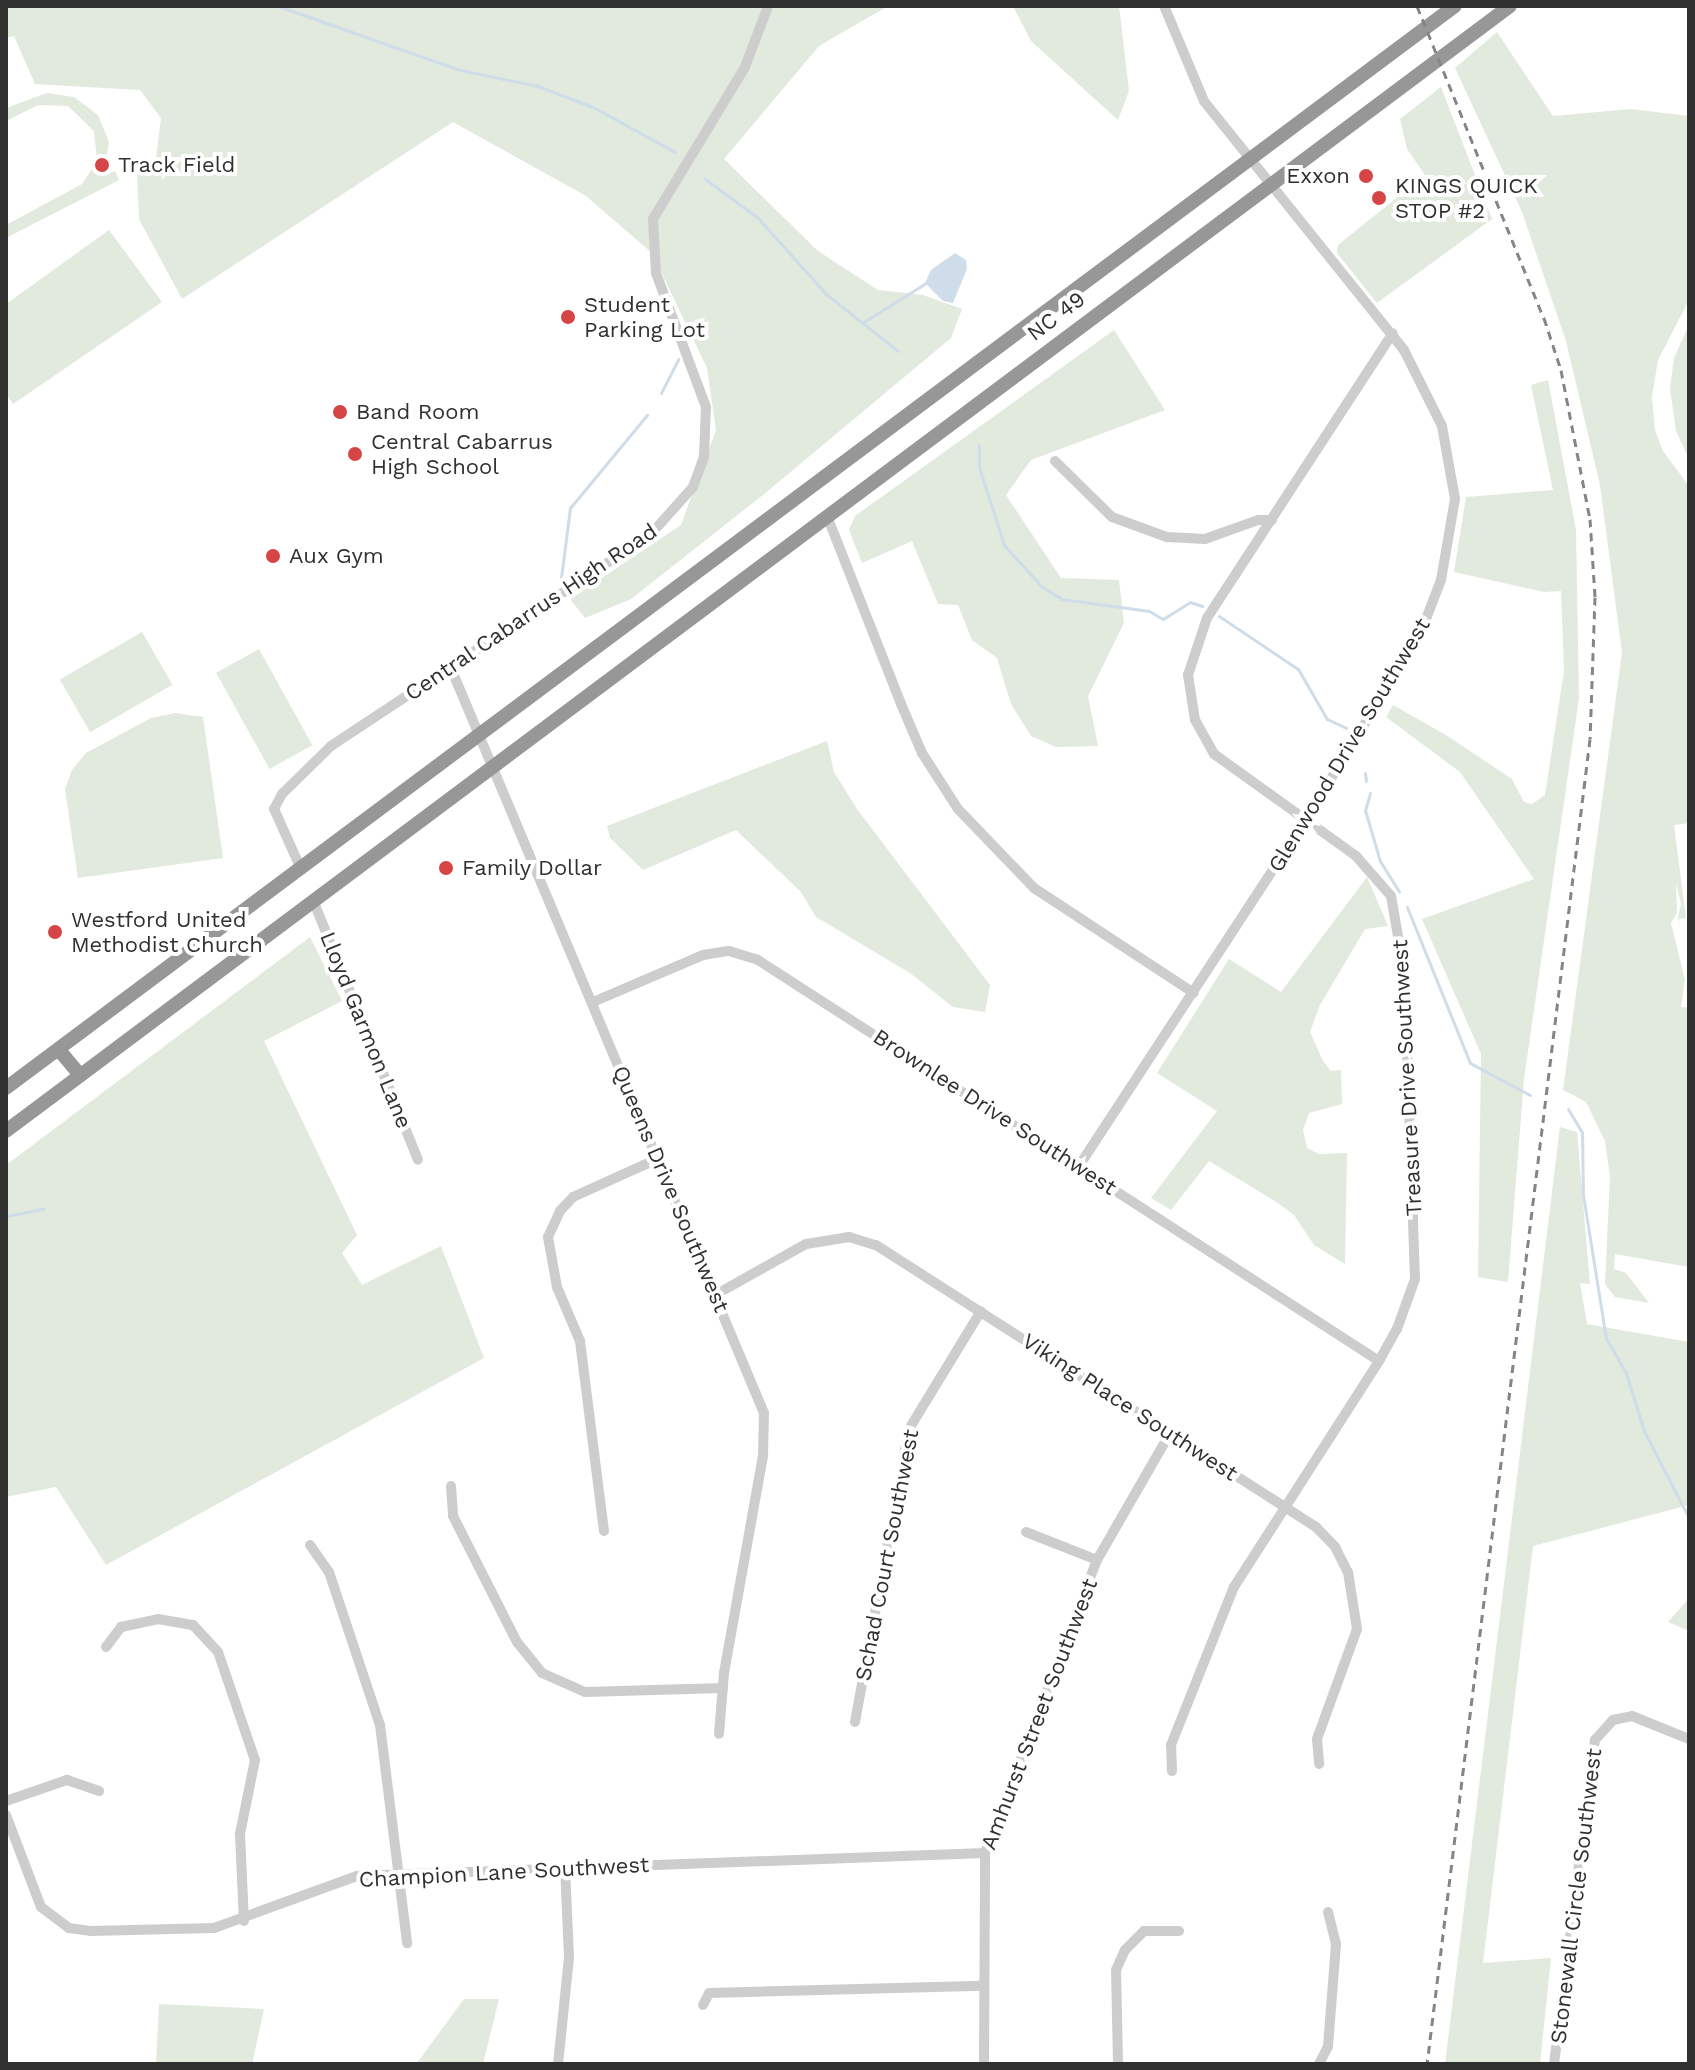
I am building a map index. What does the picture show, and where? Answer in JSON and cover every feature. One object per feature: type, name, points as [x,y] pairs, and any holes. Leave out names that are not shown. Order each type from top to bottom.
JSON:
[{"type":"highway","name":"NC 49","points":[[6,1088],[1455,6]]},
{"type":"highway","name":"NC 49","points":[[6,1131],[1510,6]]},
{"type":"highway","points":[[59,1050],[80,1075]]},
{"type":"street","name":"Central Cabarrus High Road","points":[[301,869],[275,802],[331,746],[651,534],[693,487],[704,456],[706,407],[656,273],[653,219],[745,67],[768,6]]},
{"type":"street","name":"Glenwood Drive Southwest","points":[[1079,1166],[1305,821],[1421,632],[1449,547],[1452,462],[1433,404],[1393,333],[1204,101],[1164,6]]},
{"type":"street","name":"Treasure Drive Southwest","points":[[1172,1771],[1171,1745],[1218,1621],[1285,1507],[1379,1361],[1397,1329],[1415,1279],[1401,936],[1383,882],[1356,856],[1214,754],[1199,731],[1189,690],[1193,649],[1207,618],[1393,333]]},
{"type":"street","points":[[1055,461],[1112,517],[1167,537],[1205,539],[1258,520],[1272,520]]},
{"type":"street","points":[[827,516],[911,729],[958,809],[1034,888],[1194,993]]},
{"type":"street","name":"Queens Drive Southwest","points":[[450,666],[761,1403],[765,1438],[723,1688],[719,1734]]},
{"type":"street","name":"Lloyd Garmon Lane","points":[[313,900],[418,1160]]},
{"type":"street","name":"Brownlee Drive Southwest","points":[[593,1002],[703,955],[743,954],[1079,1166],[1379,1361]]},
{"type":"street","points":[[604,1531],[580,1341],[557,1287],[548,1237],[560,1211],[573,1197],[657,1159]]},
{"type":"street","name":"Viking Place Southwest","points":[[715,1295],[806,1244],[849,1237],[896,1255],[1285,1507],[1335,1547],[1356,1604],[1350,1653],[1317,1739],[1319,1764]]},
{"type":"street","name":"Schad Court Southwest","points":[[855,1722],[909,1429],[981,1311]]},
{"type":"street","name":"Amhurst Street Southwest","points":[[984,2064],[985,1853],[1097,1560],[1170,1433]]},
{"type":"street","points":[[451,1486],[453,1516],[517,1642],[542,1673],[585,1692],[723,1688]]},
{"type":"street","points":[[1026,1532],[1097,1560]]},
{"type":"street","points":[[310,1545],[329,1572],[380,1725],[407,1943]]},
{"type":"street","points":[[106,1647],[121,1627],[158,1619],[193,1625],[218,1652],[255,1760],[240,1834],[244,1921]]},
{"type":"street","name":"Stonewall Circle Southwest","points":[[1554,2064],[1595,1740],[1613,1720],[1632,1716],[1689,1739]]},
{"type":"street","points":[[6,1801],[67,1780],[99,1791]]},
{"type":"street","name":"Champion Lane Southwest","points":[[6,1815],[30,1888],[41,1907],[69,1928],[214,1928],[244,1921],[357,1876],[985,1853]]},
{"type":"street","points":[[558,2064],[569,1958],[565,1868]]},
{"type":"street","points":[[1319,2064],[1328,2046],[1336,1944],[1328,1912]]},
{"type":"street","points":[[1118,2064],[1115,1996],[1121,1960],[1144,1931],[1179,1931]]},
{"type":"street","points":[[703,2005],[709,1993],[983,1986]]},
{"type":"shaded area","points":[[6,6],[888,6],[819,46],[724,159],[818,251],[878,290],[923,295],[962,309],[951,338],[763,495],[631,599],[585,618],[570,599],[681,525],[716,430],[707,368],[652,253],[586,196],[453,122],[182,299],[139,219],[137,174],[156,159],[161,118],[140,90],[35,84],[14,36],[6,38]]},
{"type":"shaded area","points":[[1013,6],[1119,6],[1129,91],[1118,120],[1031,41]]},
{"type":"shaded area","points":[[1497,32],[1553,116],[1631,109],[1689,116],[1689,300],[1658,360],[1652,397],[1655,430],[1663,451],[1689,486],[1689,823],[1674,825],[1686,918],[1679,919],[1680,932],[1678,917],[1681,904],[1676,883],[1677,913],[1671,923],[1685,980],[1681,1007],[1689,1008],[1689,1267],[1615,1254],[1614,1269],[1626,1273],[1649,1303],[1615,1297],[1605,1284],[1610,1177],[1605,1141],[1586,1102],[1563,1090],[1622,653],[1600,485],[1566,341],[1522,212],[1455,68]]},
{"type":"shaded area","points":[[1441,87],[1492,219],[1377,303],[1337,253],[1338,245],[1425,175],[1407,149],[1400,119]]},
{"type":"shaded area","name":"Track Field","points":[[47,93],[74,97],[98,115],[109,142],[104,175],[115,171],[119,180],[6,238],[6,225],[82,184],[97,161],[94,131],[68,106],[38,105],[6,121],[6,108]]},
{"type":"shaded area","points":[[109,230],[162,302],[13,404],[6,394],[6,304]]},
{"type":"shaded area","points":[[1689,325],[1689,459],[1676,431],[1670,389],[1674,358]]},
{"type":"shaded area","points":[[1114,330],[1165,410],[1031,460],[1006,495],[1061,578],[1119,580],[1124,623],[1088,696],[1098,746],[1056,747],[1031,736],[1011,704],[997,658],[972,640],[958,605],[938,604],[912,541],[862,563],[849,530],[855,516]]},
{"type":"shaded area","points":[[1548,380],[1576,530],[1579,698],[1524,1079],[1508,1282],[1478,1277],[1481,1054],[1422,919],[1534,879],[1460,772],[1386,717],[1393,705],[1446,735],[1512,779],[1524,802],[1532,804],[1545,795],[1564,671],[1561,591],[1544,592],[1454,572],[1466,497],[1553,490],[1531,385]]},
{"type":"shaded area","points":[[142,632],[172,685],[90,732],[60,680]]},
{"type":"shaded area","points":[[259,649],[312,745],[269,769],[216,673]]},
{"type":"shaded area","points":[[175,713],[203,717],[223,858],[78,878],[65,789],[72,770],[86,753],[151,718]]},
{"type":"shaded area","points":[[827,741],[834,772],[857,809],[990,985],[985,1012],[953,1007],[910,973],[816,917],[801,892],[736,830],[643,870],[610,838],[607,826]]},
{"type":"shaded area","points":[[1367,877],[1388,926],[1365,929],[1320,1005],[1310,1032],[1331,1071],[1341,1070],[1342,1104],[1309,1113],[1303,1130],[1307,1148],[1319,1154],[1347,1153],[1345,1264],[1314,1245],[1294,1215],[1209,1161],[1171,1210],[1151,1198],[1217,1111],[1157,1073],[1229,959],[1281,992]]},
{"type":"shaded area","points":[[310,937],[342,1001],[264,1041],[357,1235],[342,1253],[362,1285],[441,1246],[484,1358],[106,1565],[56,1487],[6,1497],[6,1165]]},
{"type":"shaded area","points":[[1560,1127],[1577,1132],[1590,1284],[1580,1283],[1587,1324],[1689,1342],[1689,1505],[1533,1546],[1483,1963],[1551,1958],[1540,2064],[1445,2064]]},
{"type":"shaded area","points":[[1689,1598],[1689,1631],[1668,1622]]},
{"type":"shaded area","points":[[464,1999],[499,1999],[483,2064],[408,2064],[417,2063]]},
{"type":"shaded area","points":[[159,2004],[264,2009],[252,2064],[156,2064]]},
{"type":"water","points":[[955,253],[966,260],[967,269],[953,303],[943,301],[925,283],[931,270]]},
{"type":"waterway","points":[[278,6],[460,70],[538,86],[595,108],[675,152]]},
{"type":"waterway","points":[[705,179],[758,218],[826,294],[898,351]]},
{"type":"waterway","points":[[862,323],[926,283]]},
{"type":"waterway","points":[[661,393],[678,359]]},
{"type":"waterway","points":[[561,578],[570,508],[647,415]]},
{"type":"waterway","points":[[979,445],[979,467],[1004,545],[1042,587],[1062,599],[1149,611],[1163,619],[1190,602],[1202,606]]},
{"type":"waterway","points":[[1219,616],[1298,669],[1327,719],[1346,728]]},
{"type":"waterway","points":[[1365,773],[1366,781]]},
{"type":"waterway","points":[[1370,793],[1365,810],[1380,861],[1399,892]]},
{"type":"waterway","points":[[1407,907],[1470,1063],[1530,1095]]},
{"type":"waterway","points":[[1568,1109],[1582,1132],[1583,1195],[1606,1338],[1626,1373],[1644,1431],[1689,1518]]},
{"type":"waterway","points":[[6,1216],[43,1209]]},
{"type":"railway","points":[[1417,6],[1544,318],[1561,370],[1590,519],[1595,597],[1590,739],[1427,2064]]},
{"type":"place","name":"Track Field","points":[[102,165]]},
{"type":"place","name":"Exxon","points":[[1366,176]]},
{"type":"place","name":"KINGS QUICK STOP #2","points":[[1379,198]]},
{"type":"place","name":"Student Parking Lot","points":[[568,317]]},
{"type":"place","name":"Band Room","points":[[340,412]]},
{"type":"place","name":"Central Cabarrus High School","points":[[355,454]]},
{"type":"place","name":"Aux Gym","points":[[273,556]]},
{"type":"place","name":"Family Dollar","points":[[446,868]]},
{"type":"place","name":"Westford United Methodist Church","points":[[55,932]]}]
